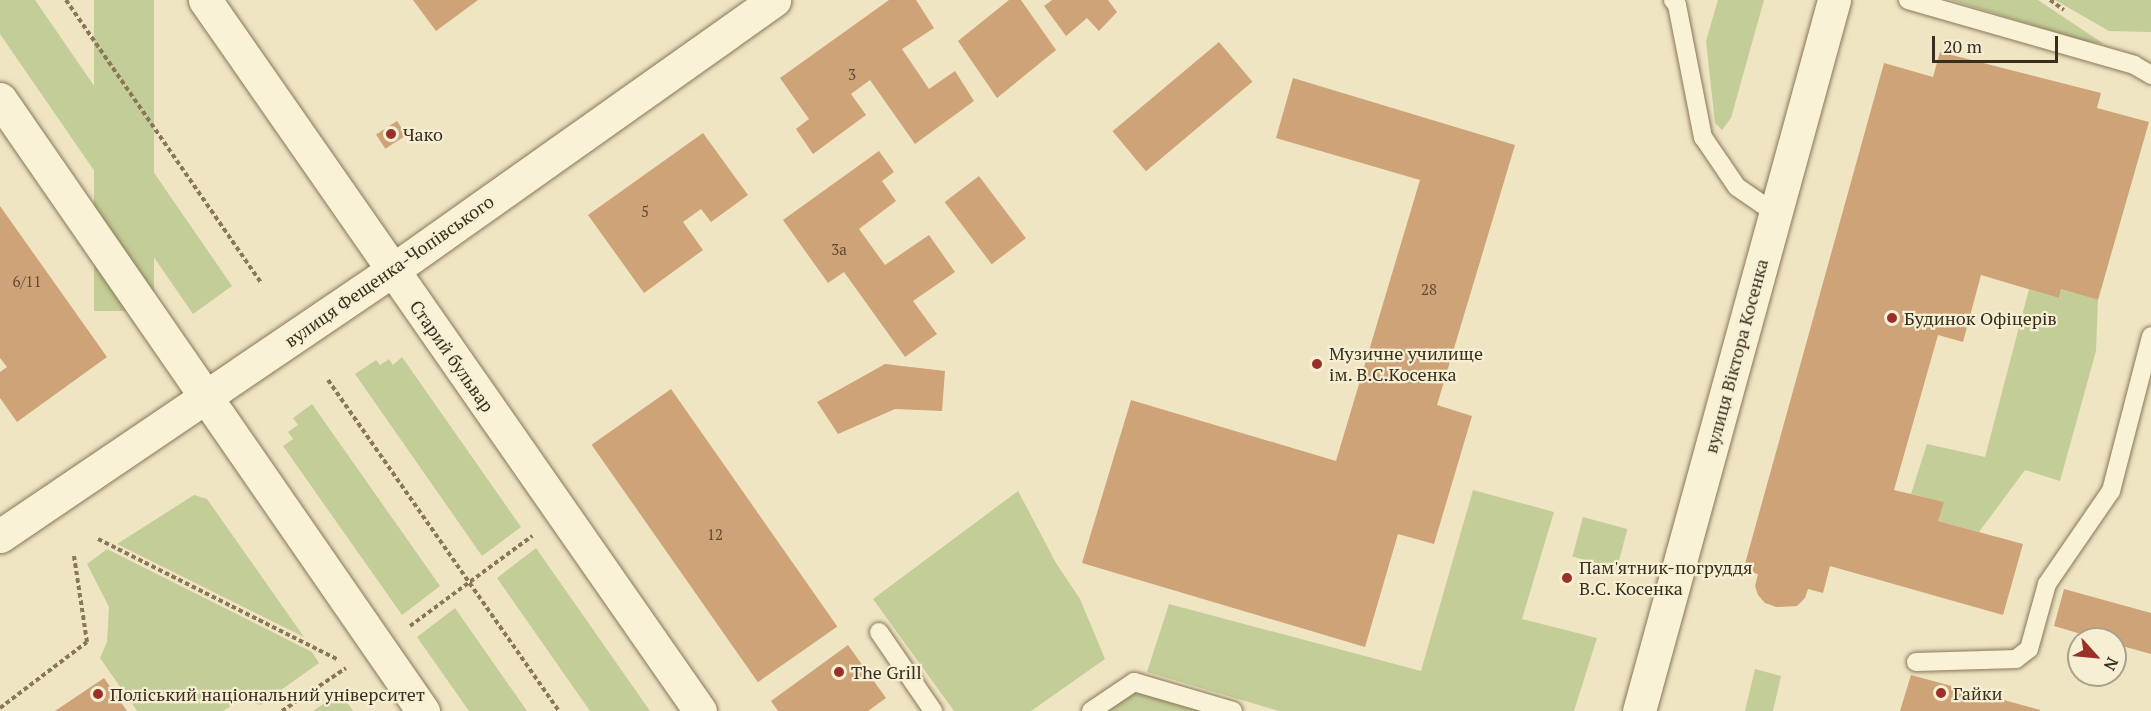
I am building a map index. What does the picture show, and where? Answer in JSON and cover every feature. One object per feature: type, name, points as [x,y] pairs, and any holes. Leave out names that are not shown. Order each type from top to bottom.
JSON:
[{"type":"street","name":"Старий бульвар","points":[[205,0],[700,711]]},
{"type":"street","name":"вулиця Фещенка-Чопівського","points":[[0,536],[393,270],[774,0]]},
{"type":"street","name":"вулиця Віктора Косенка","points":[[1639,711],[1834,0]]},
{"type":"street","points":[[0,99],[207,395],[423,711]]},
{"type":"lane","points":[[1673,0],[1677,5],[1702,137],[1737,187],[1775,213]]},
{"type":"lane","points":[[1908,0],[2134,65],[2151,75]]},
{"type":"lane","points":[[1916,662],[2016,659],[2030,650],[2047,584],[2111,491],[2151,336]]},
{"type":"lane","points":[[879,632],[933,711]]},
{"type":"lane","points":[[1091,711],[1134,682],[1233,711]]},
{"type":"path","points":[[66,0],[261,284]]},
{"type":"path","points":[[328,380],[559,711]]},
{"type":"path","points":[[404,630],[535,534]]},
{"type":"path","points":[[98,539],[346,665],[282,711]]},
{"type":"path","points":[[0,708],[87,642],[74,556]]},
{"type":"green space","points":[[0,0],[35,0],[232,286],[193,314],[0,34]]},
{"type":"green space","points":[[94,0],[154,0],[154,311],[94,311]]},
{"type":"green space","points":[[1718,0],[1764,0],[1731,118],[1722,130],[1715,123],[1706,41]]},
{"type":"green space","points":[[1951,0],[2038,0],[2104,44],[2084,41]]},
{"type":"green space","points":[[2055,0],[2151,0],[2151,32],[2109,31]]},
{"type":"green space","points":[[2029,289],[2059,298],[2061,289],[2098,300],[2096,351],[2060,481],[2025,470],[1979,532],[1938,521],[1943,502],[1911,494],[1927,444],[1985,457]]},
{"type":"green space","points":[[402,357],[521,527],[482,556],[355,374],[376,360],[380,365],[389,359],[393,365]]},
{"type":"green space","points":[[312,404],[440,586],[402,615],[283,446],[293,439],[288,432],[298,425],[293,418]]},
{"type":"green space","points":[[1473,490],[1554,512],[1522,619],[1597,638],[1574,711],[1279,711],[1147,672],[1169,604],[1421,671]]},
{"type":"green space","points":[[1018,491],[1056,563],[1080,599],[1105,659],[1031,711],[954,711],[873,599]]},
{"type":"green space","points":[[194,495],[207,499],[304,637],[117,544]]},
{"type":"green space","points":[[1583,517],[1627,529],[1617,569],[1572,557]]},
{"type":"green space","points":[[536,548],[650,711],[590,711],[497,578]]},
{"type":"green space","points":[[107,549],[312,652],[319,663],[260,705],[244,698],[223,711],[137,711],[100,658],[107,642],[109,607],[87,564]]},
{"type":"green space","points":[[455,608],[527,711],[469,711],[417,637]]},
{"type":"green space","points":[[1755,669],[1781,676],[1773,711],[1745,711]]},
{"type":"green space","points":[[1136,690],[1205,711],[1107,711]]},
{"type":"green space","points":[[340,692],[353,711],[313,711]]},
{"type":"building","points":[[413,0],[478,0],[436,31]]},
{"type":"building","points":[[889,0],[916,0],[934,28],[902,49],[929,89],[955,71],[974,101],[915,144],[870,80],[851,94],[866,115],[813,154],[796,129],[809,119],[780,78]]},
{"type":"building","points":[[1009,0],[1021,0],[1056,50],[997,98],[958,41]]},
{"type":"building","points":[[1052,0],[1108,0],[1117,12],[1099,31],[1087,18],[1066,36],[1044,6]]},
{"type":"building","points":[[1219,42],[1252,82],[1146,171],[1113,131]]},
{"type":"building","name":"Будинок Офіцерів","points":[[1940,52],[2101,93],[2097,108],[2149,122],[2098,300],[2061,289],[2059,298],[1981,275],[1963,342],[1938,335],[1894,490],[1944,502],[1938,521],[2023,544],[2003,615],[1830,566],[1823,593],[1808,589],[1805,598],[1797,606],[1776,607],[1765,603],[1758,595],[1755,586],[1758,574],[1743,571],[1884,63],[1933,77]]},
{"type":"building","points":[[1293,78],[1515,145],[1437,405],[1472,416],[1434,544],[1398,534],[1365,647],[1082,563],[1131,400],[1336,461],[1420,180],[1276,138]]},
{"type":"building","name":"Чако","points":[[397,121],[406,135],[385,149],[376,135]]},
{"type":"building","points":[[703,133],[748,195],[711,222],[701,209],[683,222],[703,250],[644,293],[588,215]]},
{"type":"building","points":[[879,151],[894,172],[882,181],[896,201],[859,229],[885,265],[929,235],[955,272],[913,301],[937,334],[905,357],[844,272],[828,283],[783,220]]},
{"type":"building","points":[[979,176],[1026,238],[992,264],[945,202]]},
{"type":"building","points":[[0,206],[107,357],[17,422],[0,398],[0,372],[7,367],[0,358]]},
{"type":"building","points":[[885,364],[945,371],[942,411],[895,409],[838,434],[817,402]]},
{"type":"building","points":[[671,389],[837,627],[758,682],[592,445]]},
{"type":"building","points":[[2064,589],[2151,613],[2151,654],[2127,647],[2127,627],[2067,627],[2067,630],[2054,626]]},
{"type":"building","name":"The Grill","points":[[848,645],[886,698],[868,711],[778,711],[771,701]]},
{"type":"building","name":"Гайки","points":[[1911,675],[2040,710],[2040,711],[1900,711]]},
{"type":"building","name":"Поліський національний університет","points":[[104,678],[127,711],[55,711]]},
{"type":"place","name":"Чако","points":[[391,134]]},
{"type":"place","name":"Будинок Офіцерів","points":[[1892,318]]},
{"type":"place","name":"Музичне училище ім. В.С.Косенка","points":[[1317,364]]},
{"type":"place","name":"Пам'ятник-погруддя В.С. Косенка","points":[[1567,578]]},
{"type":"place","name":"The Grill","points":[[839,672]]},
{"type":"place","name":"Гайки","points":[[1941,693]]},
{"type":"place","name":"Поліський національний університет","points":[[98,694]]}]
